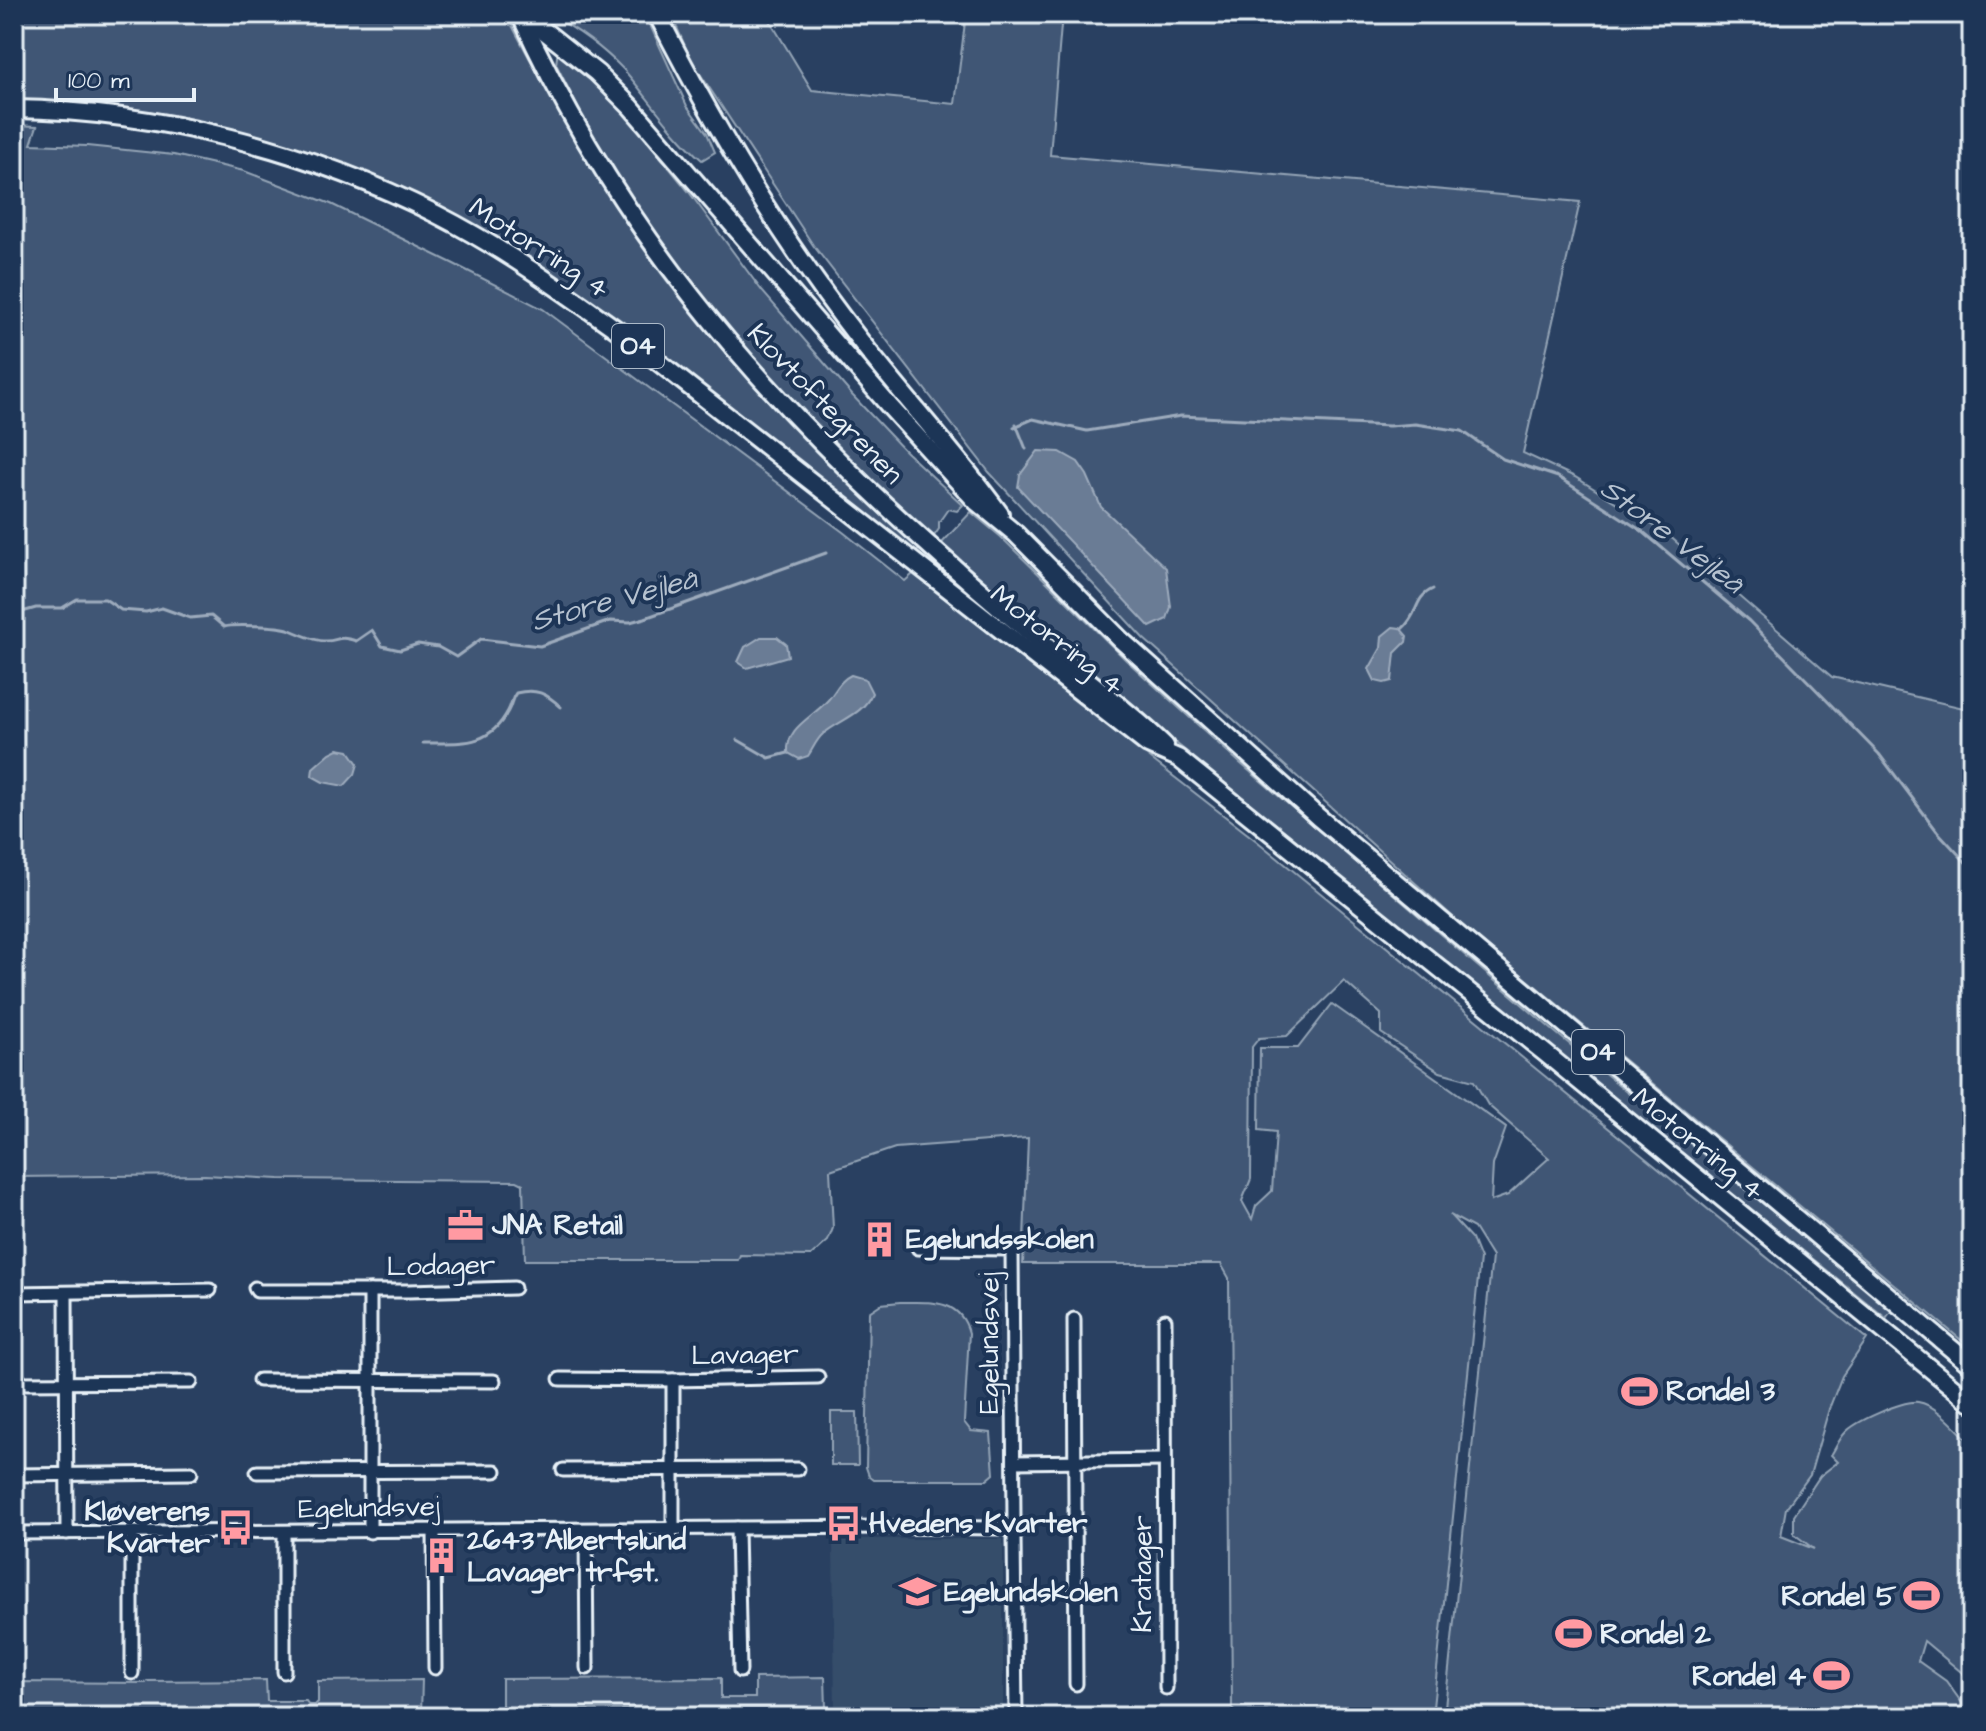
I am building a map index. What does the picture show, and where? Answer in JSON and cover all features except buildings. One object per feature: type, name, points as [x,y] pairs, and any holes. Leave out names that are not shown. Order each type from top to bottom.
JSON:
[{"type":"highway","name":"Klovtoftegrenen","points":[[522,14],[541,61],[595,160],[687,294],[750,368],[921,539],[1178,758]]},
{"type":"highway","name":"Motorring 4","points":[[522,14],[597,73],[631,107],[891,408],[977,502],[1016,534],[1121,640],[1318,817],[1972,1366]]},
{"type":"highway","name":"Klovtoftegrenen","points":[[657,14],[715,124],[809,271],[867,349],[1016,534]]},
{"type":"highway","name":"Motorring 4","points":[[14,109],[117,117],[197,130],[287,154],[355,177],[436,214],[534,270],[620,332],[1148,745],[1178,758],[1972,1403]]},
{"type":"street","name":"Egelundsvej","points":[[918,1248],[1012,1249],[1014,1521],[1011,1530],[1014,1536],[1016,1717]]},
{"type":"street","name":"Lodager","points":[[255,1288],[257,1291],[514,1288]]},
{"type":"street","points":[[14,1293],[210,1290]]},
{"type":"street","name":"Lodager","points":[[370,1291],[370,1532]]},
{"type":"street","points":[[66,1293],[67,1533]]},
{"type":"street","points":[[1074,1319],[1076,1684]]},
{"type":"street","name":"Kratager","points":[[1165,1320],[1166,1688]]},
{"type":"street","name":"Lavager","points":[[560,1379],[818,1377]]},
{"type":"street","points":[[259,1380],[494,1381]]},
{"type":"street","name":"Lavager","points":[[673,1380],[673,1530]]},
{"type":"street","points":[[14,1383],[191,1382]]},
{"type":"street","points":[[1014,1462],[1165,1460]]},
{"type":"street","points":[[563,1470],[798,1469]]},
{"type":"street","points":[[257,1472],[495,1471]]},
{"type":"street","points":[[14,1475],[191,1473]]},
{"type":"street","name":"Egelundsvej","points":[[14,1533],[737,1528],[1011,1530]]},
{"type":"street","points":[[737,1528],[740,1671]]},
{"type":"street","points":[[586,1530],[587,1668]]},
{"type":"street","points":[[434,1531],[435,1668]]},
{"type":"street","points":[[132,1532],[132,1673]]},
{"type":"street","points":[[284,1533],[284,1672]]},
{"type":"shaded area","points":[[14,14],[506,14],[606,193],[677,294],[733,362],[793,426],[919,549],[915,554],[698,386],[413,197],[100,109],[14,100]]},
{"type":"shaded area","points":[[549,14],[598,14],[609,20],[610,14],[645,14],[687,106],[707,133],[715,152],[702,160],[616,62]]},
{"type":"shaded area","points":[[671,14],[766,14],[812,90],[955,104],[966,14],[1062,14],[1050,155],[1580,202],[1523,453],[1575,477],[1667,534],[1832,677],[1972,710],[1972,1349],[1462,925],[1143,638],[989,472],[813,245],[691,60]]},
{"type":"shaded area","points":[[558,50],[606,90],[689,192],[762,291],[852,395],[905,451],[963,505],[957,511],[948,509],[934,536],[781,390],[657,241],[608,167],[556,64]]},
{"type":"shaded area","points":[[14,125],[37,126],[31,144],[174,155],[244,171],[331,204],[543,309],[905,581],[913,574],[1258,842],[1867,1339],[1842,1376],[1810,1475],[1786,1508],[1781,1536],[1814,1549],[1794,1534],[1794,1515],[1820,1476],[1838,1462],[1831,1455],[1843,1435],[1868,1418],[1902,1404],[1918,1402],[1940,1413],[1972,1444],[1972,1681],[1924,1641],[1918,1661],[1946,1681],[1972,1717],[1444,1717],[1492,1257],[1474,1228],[1450,1215],[1472,1239],[1480,1259],[1432,1717],[1335,1717],[1334,1712],[1235,1712],[1232,1709],[1229,1278],[1221,1264],[1023,1264],[1028,1138],[895,1148],[830,1170],[833,1228],[828,1241],[811,1256],[740,1255],[738,1260],[525,1260],[523,1184],[517,1181],[279,1179],[205,1175],[14,1177]],"holes":[[[1344,981],[1381,1014],[1381,1033],[1440,1072],[1474,1081],[1488,1105],[1549,1158],[1508,1195],[1491,1201],[1493,1165],[1506,1128],[1332,1004],[1298,1048],[1260,1048],[1259,1130],[1276,1132],[1272,1191],[1256,1206],[1252,1219],[1242,1201],[1251,1179],[1252,1047],[1259,1038],[1287,1036]]]},
{"type":"shaded area","points":[[1038,451],[1060,452],[1078,462],[1101,507],[1166,568],[1171,607],[1167,619],[1150,627],[1018,487],[1020,475]]},
{"type":"shaded area","points":[[971,512],[1001,537],[1126,660],[1240,763],[1550,1028],[1892,1310],[1886,1318],[1119,697],[941,544]]},
{"type":"shaded area","points":[[1393,627],[1400,628],[1407,636],[1406,642],[1395,653],[1392,681],[1375,681],[1369,669],[1381,648],[1382,636]]},
{"type":"shaded area","points":[[761,637],[777,637],[786,644],[788,656],[747,668],[738,662],[745,647]]},
{"type":"shaded area","points":[[851,675],[865,679],[872,693],[863,707],[823,734],[808,756],[799,759],[788,753],[788,744],[795,730]]},
{"type":"shaded area","points":[[338,749],[349,751],[358,764],[355,774],[344,786],[323,782],[312,776],[313,768]]},
{"type":"shaded area","points":[[881,1304],[942,1304],[959,1313],[965,1322],[969,1333],[964,1422],[971,1431],[991,1433],[994,1474],[987,1480],[874,1480],[869,1476],[866,1467],[869,1312]]},
{"type":"shaded area","points":[[831,1412],[857,1412],[858,1465],[831,1465]]},
{"type":"shaded area","name":"Egelundskolen","points":[[833,1539],[1003,1539],[1003,1711],[835,1714]]},
{"type":"shaded area","points":[[825,1677],[826,1709],[502,1710],[502,1679],[721,1678],[721,1698],[755,1698],[755,1678]]},
{"type":"shaded area","points":[[266,1680],[267,1701],[306,1701],[309,1705],[315,1705],[318,1702],[318,1681],[422,1680],[421,1714],[14,1713],[14,1682]]},
{"type":"waterway","name":"Store Vejleå","points":[[1014,427],[1033,419],[1087,431],[1181,416],[1389,426],[1415,424],[1462,431],[1503,459],[1558,477],[1642,531],[1749,621],[1879,754],[1937,831],[1972,869]]},
{"type":"waterway","points":[[1016,424],[1026,449]]},
{"type":"waterway","name":"Store Vejleå","points":[[14,622],[22,612],[36,608],[62,608],[77,599],[105,599],[121,610],[146,612],[162,608],[190,618],[211,616],[224,627],[283,628],[321,641],[341,638],[356,641],[372,630],[382,646],[400,650],[418,644],[438,647],[456,657],[481,639],[540,646],[610,621],[630,622],[645,618],[826,553]]},
{"type":"waterway","points":[[1402,629],[1422,597],[1433,589]]},
{"type":"waterway","points":[[423,743],[482,738],[500,723],[516,693],[540,693],[561,707]]},
{"type":"waterway","points":[[738,740],[769,758],[788,753]]},
{"type":"place","name":"JNA Retail","points":[[466,1225]]},
{"type":"place","name":"Egelundsskolen","points":[[880,1239]]},
{"type":"place","name":"Rondel 3","points":[[1640,1391]]},
{"type":"place","name":"Hvedens Kvarter","points":[[843,1523]]},
{"type":"place","name":"Kløverens Kvarter","points":[[236,1527]]},
{"type":"place","name":"2643 Albertslund Lavager trfst.","points":[[441,1556]]},
{"type":"place","name":"Egelundskolen","points":[[918,1592]]},
{"type":"place","name":"Rondel 5","points":[[1922,1596]]},
{"type":"place","name":"Rondel 2","points":[[1574,1634]]},
{"type":"place","name":"Rondel 4","points":[[1832,1676]]}]
